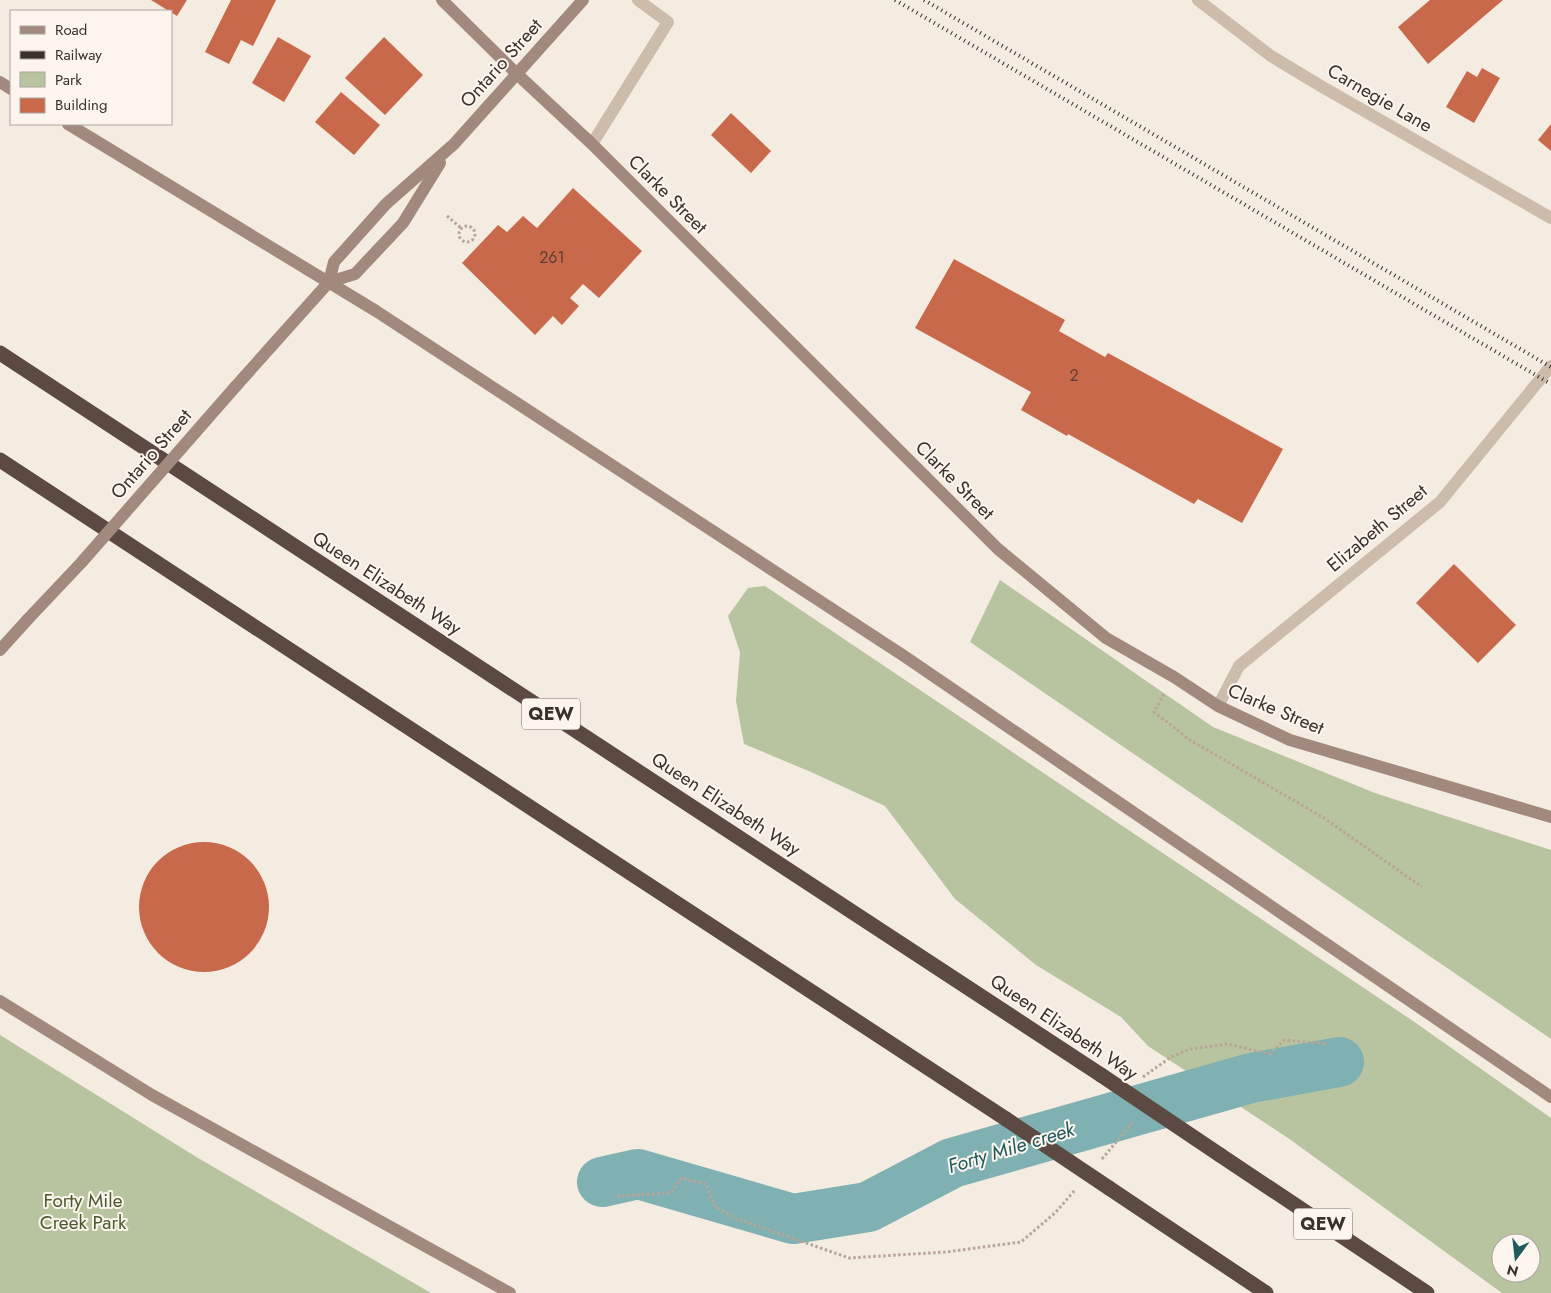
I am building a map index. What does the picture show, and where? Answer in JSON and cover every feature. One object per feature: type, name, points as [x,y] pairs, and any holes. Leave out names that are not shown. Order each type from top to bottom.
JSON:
[{"type":"highway","name":"Queen Elizabeth Way","points":[[0,353],[1427,1293]]},
{"type":"highway","points":[[0,460],[1006,1119],[1266,1293]]},
{"type":"street","name":"Clarke Street","points":[[442,0],[592,144],[998,549],[1106,638],[1174,677],[1218,706],[1290,740],[1551,817]]},
{"type":"street","name":"Ontario Street","points":[[0,650],[94,548],[329,282],[334,262],[386,204],[447,151],[583,0]]},
{"type":"street","points":[[592,144],[668,22],[638,0]]},
{"type":"street","name":"Carnegie Lane","points":[[1198,0],[1271,56],[1551,218]]},
{"type":"street","points":[[70,125],[329,282],[904,656],[1551,1097]]},
{"type":"street","name":"Ontario Street","points":[[329,282],[355,274],[403,223],[447,151]]},
{"type":"street","name":"Elizabeth Street","points":[[1218,706],[1239,666],[1440,502],[1551,366]]},
{"type":"street","points":[[0,1001],[152,1095],[510,1293]]},
{"type":"path","points":[[447,216],[461,228]]},
{"type":"path","points":[[469,226],[474,228],[475,236],[473,240],[468,242],[461,240],[459,232],[461,228],[469,226]]},
{"type":"path","points":[[1174,677],[1154,712],[1190,740],[1324,818],[1422,887]]},
{"type":"path","points":[[1137,1082],[1171,1057],[1190,1049],[1228,1044],[1270,1054],[1284,1040],[1328,1044]]},
{"type":"path","points":[[1100,1161],[1137,1117]]},
{"type":"path","points":[[617,1196],[671,1193],[681,1178],[706,1184],[715,1206],[735,1218],[849,1258],[946,1252],[1021,1242],[1055,1213],[1081,1183]]},
{"type":"green space","points":[[1000,580],[1213,727],[1375,793],[1551,850],[1551,1039],[970,642]]},
{"type":"green space","points":[[765,586],[1413,1021],[1551,1118],[1551,1293],[1502,1293],[1288,1138],[1148,1046],[1121,1017],[1036,965],[955,899],[885,806],[744,744],[736,701],[740,652],[728,616],[748,588]]},
{"type":"green space","name":"Forty Mile Creek Park","points":[[0,1035],[198,1158],[431,1293],[0,1293]]},
{"type":"building","points":[[151,0],[187,0],[177,16],[172,13],[172,10],[167,10]]},
{"type":"building","points":[[231,0],[276,0],[253,46],[241,40],[229,64],[205,52]]},
{"type":"building","points":[[1430,0],[1503,0],[1428,64],[1398,27]]},
{"type":"building","points":[[278,37],[311,56],[284,102],[252,83]]},
{"type":"building","points":[[384,37],[423,75],[385,115],[345,78]]},
{"type":"building","points":[[1482,68],[1500,78],[1474,123],[1446,107],[1467,71],[1477,77]]},
{"type":"building","points":[[341,92],[380,125],[354,155],[315,122]]},
{"type":"building","points":[[731,113],[771,151],[751,173],[711,135]]},
{"type":"building","points":[[1551,124],[1551,151],[1538,140]]},
{"type":"building","points":[[573,188],[642,251],[599,298],[583,284],[570,298],[579,306],[562,325],[553,316],[535,335],[462,263],[498,225],[507,232],[523,216],[537,228]]},
{"type":"building","points":[[954,259],[1065,320],[1059,331],[1105,357],[1108,353],[1283,449],[1242,523],[1198,499],[1194,504],[1021,410],[1031,392],[915,328]]},
{"type":"building","points":[[1454,564],[1516,625],[1478,663],[1416,603]]},
{"type":"building","points":[[204,842],[217,843],[229,847],[250,861],[264,882],[268,894],[268,920],[264,932],[250,953],[229,967],[217,971],[204,972],[191,971],[179,967],[158,953],[144,932],[140,920],[139,907],[140,894],[144,882],[158,861],[179,847],[191,843]]},
{"type":"waterway","name":"Forty Mile creek","points":[[602,1182],[638,1174],[793,1219],[868,1207],[952,1163],[1251,1078],[1339,1062]]},
{"type":"railway","points":[[895,0],[1551,384]]},
{"type":"railway","points":[[924,0],[1551,367]]}]
